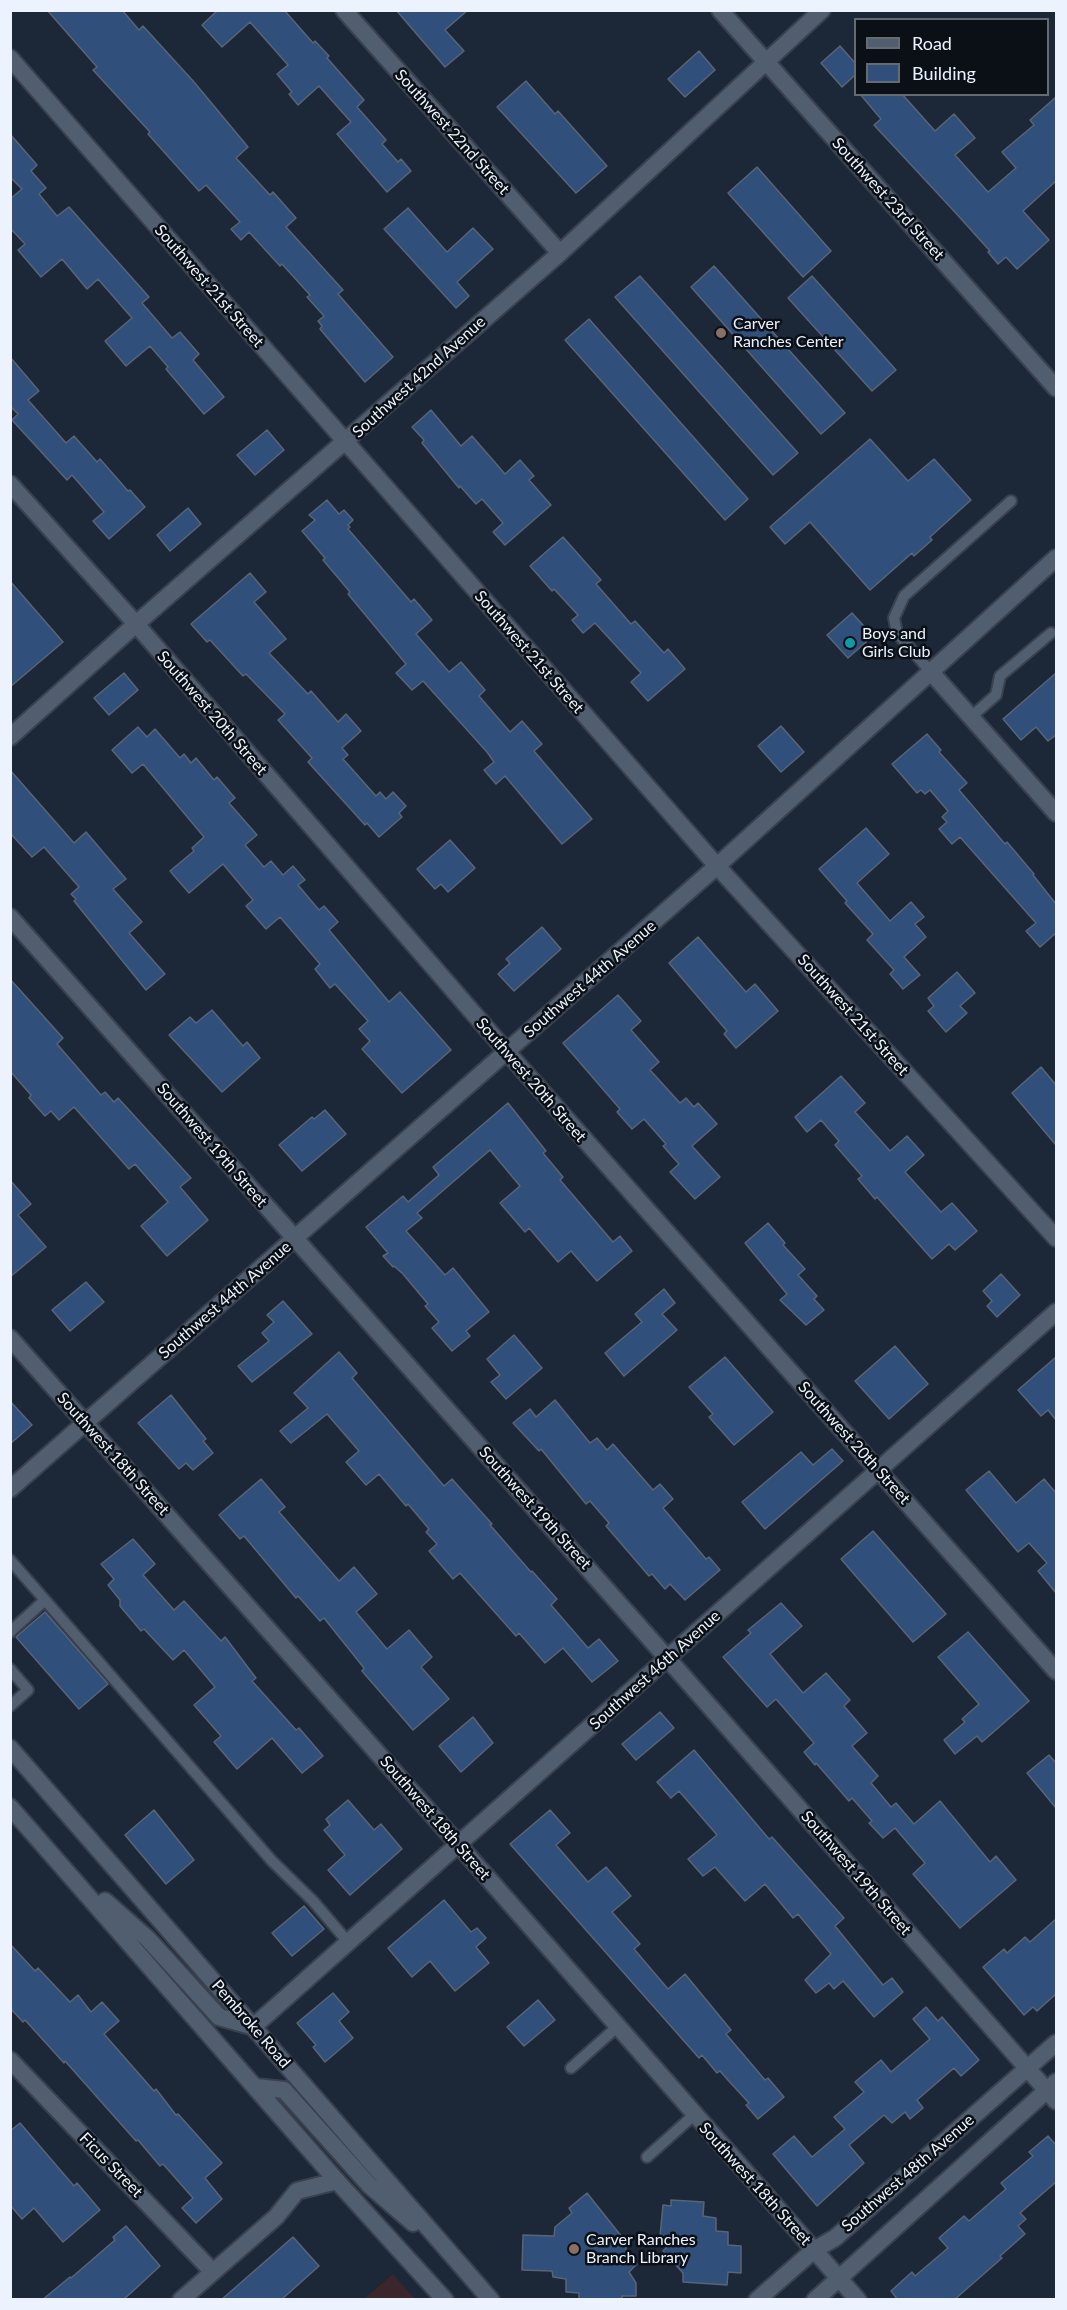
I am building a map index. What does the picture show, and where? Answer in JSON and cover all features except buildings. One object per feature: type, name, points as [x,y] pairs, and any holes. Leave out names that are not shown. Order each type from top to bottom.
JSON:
[{"type":"street","name":"Southwest 22nd Street","points":[[344,10],[560,253]]},
{"type":"street","name":"Southwest 23rd Street","points":[[720,10],[1056,388]]},
{"type":"street","name":"Southwest 42nd Avenue","points":[[10,737],[560,253],[822,10]]},
{"type":"street","name":"Southwest 21st Street","points":[[10,58],[717,866],[1056,1238]]},
{"type":"street","name":"Southwest 20th Street","points":[[10,484],[136,624],[507,1052],[1056,1671]]},
{"type":"street","name":"Southwest 44th Avenue","points":[[10,1490],[717,866],[1056,558]]},
{"type":"street","points":[[930,671],[1056,813]]},
{"type":"street","name":"Southwest 19th Street","points":[[10,917],[1028,2069],[1053,2092]]},
{"type":"street","name":"Southwest 46th Avenue","points":[[253,2027],[1056,1312]]},
{"type":"street","name":"Southwest 18th Street","points":[[10,1338],[858,2300]]},
{"type":"street","name":"Pembroke Road","points":[[10,1748],[491,2300]]},
{"type":"street","points":[[10,1806],[445,2300]]},
{"type":"street","points":[[55,1857],[148,1939],[219,2017],[253,2027]]},
{"type":"street","name":"Southwest 48th Avenue","points":[[757,2300],[814,2250],[836,2238],[1056,2043]]},
{"type":"street","name":"Ficus Street","points":[[10,2060],[212,2271]]},
{"type":"street","points":[[256,2087],[284,2090],[370,2186],[459,2263]]},
{"type":"street","name":"Southwest 48th Avenue","points":[[815,2300],[1053,2092]]},
{"type":"street","points":[[181,2300],[276,2217],[287,2200],[297,2191],[338,2181]]},
{"type":"lane","points":[[930,671],[897,633],[894,618],[904,596],[1011,501]]},
{"type":"lane","points":[[971,717],[996,695],[1000,676],[1051,633]]},
{"type":"lane","points":[[10,1560],[272,1861],[313,1901],[348,1942]]},
{"type":"lane","points":[[10,1632],[45,1600]]},
{"type":"lane","points":[[10,1669],[28,1690],[10,1706]]},
{"type":"lane","points":[[571,2068],[617,2026]]},
{"type":"lane","points":[[647,2157],[694,2115]]},
{"type":"shaded area","points":[[393,2274],[415,2299],[364,2299]]},
{"type":"place","name":"Carver Ranches Center","points":[[721,333]]},
{"type":"place","name":"Boys and Girls Club","points":[[850,643]]},
{"type":"place","name":"Carver Ranches Branch Library","points":[[574,2249]]}]
